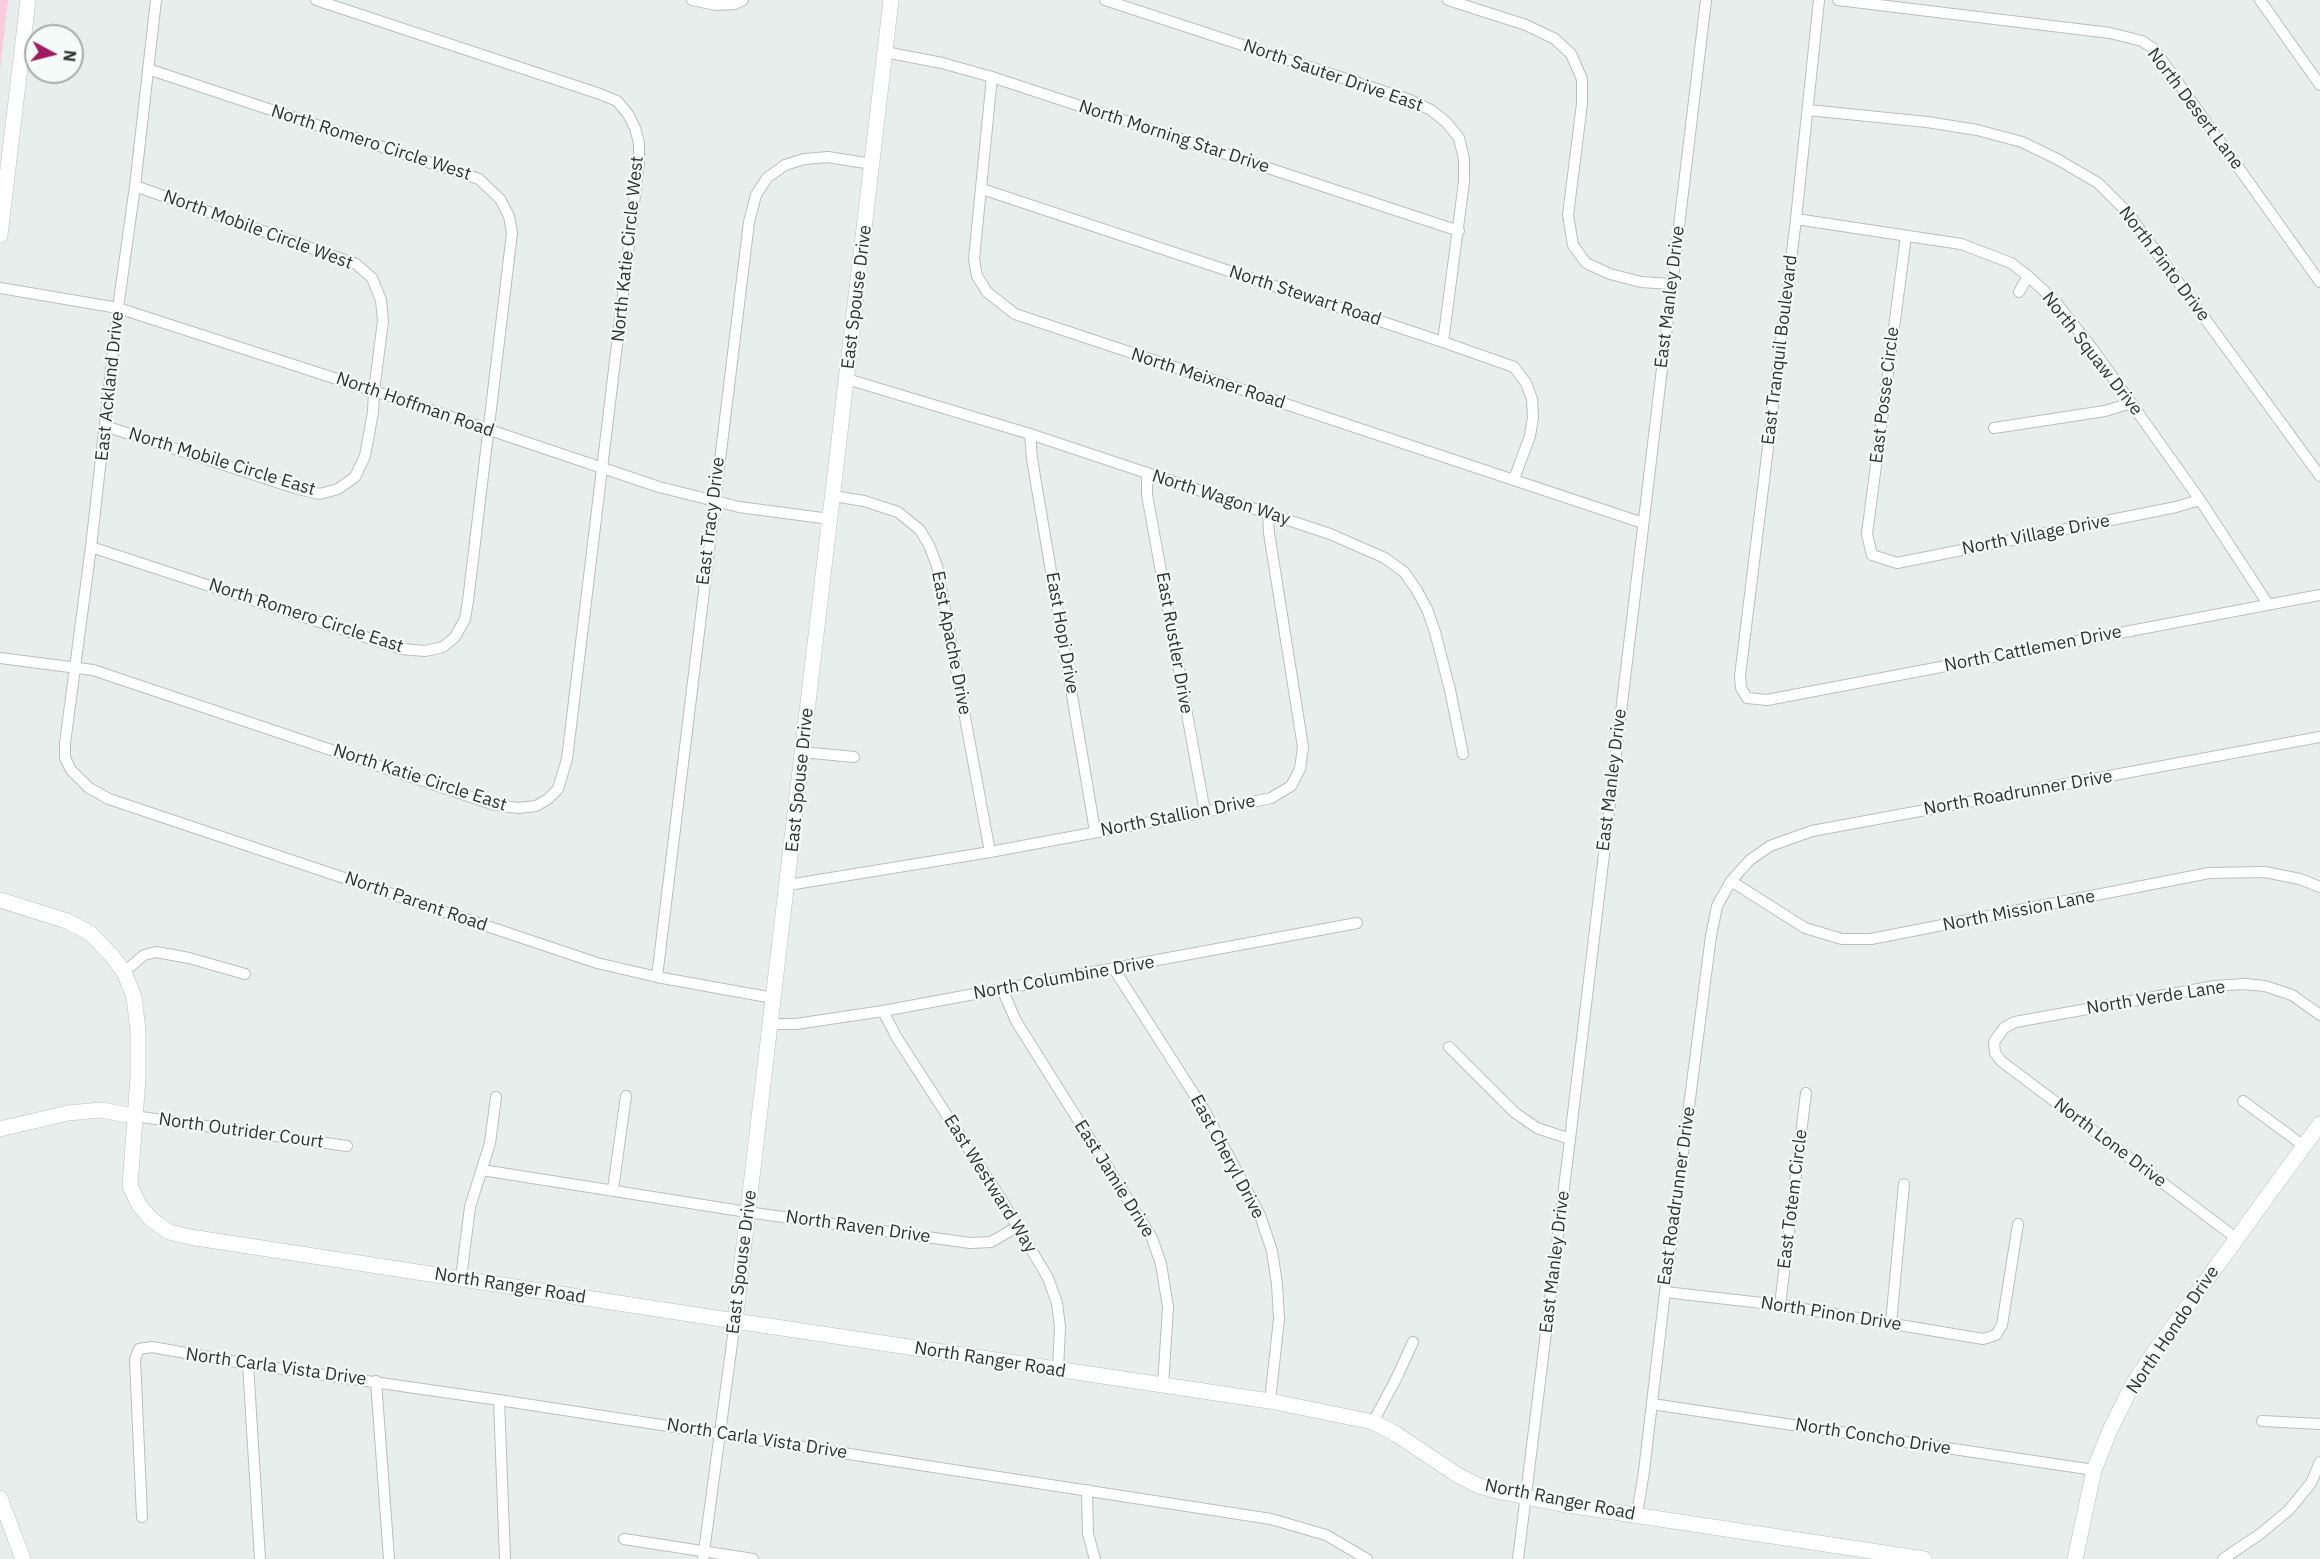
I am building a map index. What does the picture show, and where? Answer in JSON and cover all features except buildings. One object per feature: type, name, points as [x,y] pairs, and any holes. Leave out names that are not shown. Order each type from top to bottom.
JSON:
[{"type":"street","points":[[0,235],[28,0]]},
{"type":"street","name":"East Ackland Drive","points":[[71,770],[65,758],[65,743],[91,547],[156,0]]},
{"type":"street","name":"North Katie Circle West","points":[[316,0],[600,94],[617,101],[628,114],[639,143],[639,162],[603,467]]},
{"type":"street","points":[[692,0],[716,5],[735,4],[742,0]]},
{"type":"street","name":"East Spouse Drive","points":[[704,1555],[721,1434],[788,885],[891,0]]},
{"type":"street","name":"North Sauter Drive East","points":[[1105,0],[1410,100],[1431,110],[1446,122],[1459,138],[1464,159],[1464,182],[1443,342]]},
{"type":"street","points":[[1448,0],[1526,25],[1555,39],[1571,54],[1582,79],[1582,104],[1568,215],[1573,244],[1586,263],[1610,274],[1641,282],[1672,284]]},
{"type":"street","name":"East Manley Drive","points":[[1518,1559],[1706,0]]},
{"type":"street","name":"East Tranquil Boulevard","points":[[1747,698],[1741,688],[1740,676],[1796,219],[1819,0]]},
{"type":"street","name":"North Desert Lane","points":[[1838,0],[2110,33],[2142,41],[2154,49],[2320,282]]},
{"type":"street","points":[[2260,0],[2320,85]]},
{"type":"street","name":"North Morning Star Drive","points":[[885,52],[942,63],[992,77],[1459,231]]},
{"type":"street","name":"North Romero Circle West","points":[[148,69],[479,179],[493,190],[508,216],[512,233],[488,430]]},
{"type":"street","name":"North Meixner Road","points":[[992,77],[974,260],[977,276],[987,292],[1015,314],[1642,523]]},
{"type":"street","name":"North Pinto Drive","points":[[1808,110],[1927,122],[1977,130],[2022,142],[2098,183],[2127,212],[2320,476]]},
{"type":"street","name":"East Tracy Drive","points":[[657,977],[749,222],[756,195],[767,178],[785,165],[804,159],[828,158],[872,164]]},
{"type":"street","name":"North Mobile Circle West","points":[[135,186],[356,264],[372,278],[381,300],[383,321],[374,391]]},
{"type":"street","name":"North Stewart Road","points":[[982,189],[1443,342],[1514,368],[1526,383],[1532,399],[1533,417],[1530,436],[1514,479]]},
{"type":"street","name":"North Squaw Drive","points":[[1796,219],[1961,243],[2011,263],[2028,276],[2055,302],[2131,403],[2200,500],[2268,604]]},
{"type":"street","name":"East Posse Circle","points":[[1872,555],[1867,534],[1906,236]]},
{"type":"street","points":[[2019,292],[2028,276]]},
{"type":"street","name":"North Hoffman Road","points":[[0,288],[118,308],[659,487],[714,502],[830,519]]},
{"type":"street","name":"North Wagon Way","points":[[847,379],[1030,434],[1268,513],[1330,534],[1385,558],[1404,572],[1416,589],[1435,632],[1463,754]]},
{"type":"street","name":"North Mobile Circle East","points":[[105,426],[298,489],[320,494],[338,489],[355,477],[367,445],[374,391]]},
{"type":"street","points":[[1994,428],[2105,411],[2131,403]]},
{"type":"street","name":"North Romero Circle East","points":[[91,547],[402,649],[425,651],[443,647],[455,637],[465,619],[488,430]]},
{"type":"street","name":"East Hopi Drive","points":[[1030,434],[1032,459],[1095,831]]},
{"type":"street","name":"North Katie Circle East","points":[[0,658],[93,670],[495,805],[518,808],[536,806],[558,789],[567,759],[603,467]]},
{"type":"street","name":"East Rustler Drive","points":[[1147,473],[1147,495],[1205,812]]},
{"type":"street","name":"East Apache Drive","points":[[834,496],[864,501],[898,512],[920,530],[929,545],[937,566],[990,852]]},
{"type":"street","name":"North Village Drive","points":[[1872,555],[1897,563],[2176,507],[2200,500]]},
{"type":"street","name":"North Stallion Drive","points":[[788,885],[990,852],[1205,812],[1271,798],[1291,786],[1300,769],[1303,747],[1269,533],[1268,513]]},
{"type":"street","name":"North Cattlemen Drive","points":[[1747,698],[1767,700],[2320,595]]},
{"type":"street","name":"North Roadrunner Drive","points":[[1731,881],[1750,860],[1770,846],[1812,831],[2320,737]]},
{"type":"street","points":[[802,752],[854,757]]},
{"type":"street","name":"North Parent Road","points":[[71,770],[89,788],[109,799],[597,963],[657,977],[774,998]]},
{"type":"street","name":"North Mission Lane","points":[[1731,881],[1805,928],[1842,939],[1881,937],[2209,873],[2265,872],[2300,879],[2320,887]]},
{"type":"street","name":"East Roadrunner Drive","points":[[1637,1515],[1711,936],[1717,906],[1731,881]]},
{"type":"street","name":"North Ranger Road","points":[[0,900],[67,921],[90,933],[124,972],[134,997],[138,1030],[130,1186],[139,1205],[152,1220],[169,1232],[735,1321],[1270,1401],[1373,1422],[1479,1486],[1526,1497],[1924,1559]]},
{"type":"street","name":"North Columbine Drive","points":[[770,1024],[796,1024],[883,1011],[1357,923]]},
{"type":"street","points":[[124,972],[144,955],[156,952],[189,958],[245,974]]},
{"type":"street","name":"East Cheryl Drive","points":[[1114,969],[1206,1113],[1260,1215],[1272,1251],[1279,1319],[1270,1401]]},
{"type":"street","name":"North Verde Lane","points":[[1994,1042],[2004,1028],[2015,1022],[2215,986],[2244,984],[2265,986],[2292,995],[2320,1015]]},
{"type":"street","name":"East Jamie Drive","points":[[1002,989],[1016,1021],[1152,1238],[1161,1264],[1168,1307],[1163,1386]]},
{"type":"street","name":"East Westward Way","points":[[883,1011],[897,1038],[1048,1278],[1057,1303],[1060,1327],[1058,1370]]},
{"type":"street","name":"North Lone Drive","points":[[1994,1042],[1995,1053],[2001,1061],[2236,1238]]},
{"type":"street","points":[[1449,1047],[1476,1076],[1521,1117],[1537,1128],[1570,1139]]},
{"type":"street","name":"East Totem Circle","points":[[1780,1305],[1806,1093]]},
{"type":"street","points":[[461,1278],[470,1207],[490,1143],[496,1096]]},
{"type":"street","points":[[613,1190],[626,1096]]},
{"type":"street","points":[[2243,1101],[2304,1146]]},
{"type":"street","points":[[0,1129],[68,1113],[101,1110],[134,1116]]},
{"type":"street","name":"North Outrider Court","points":[[134,1116],[347,1146]]},
{"type":"street","name":"North Hondo Drive","points":[[2075,1559],[2094,1470],[2110,1430],[2133,1384],[2320,1124]]},
{"type":"street","name":"North Raven Drive","points":[[482,1170],[747,1212],[970,1243],[991,1242],[1017,1227]]},
{"type":"street","points":[[1891,1323],[1904,1184]]},
{"type":"street","name":"North Pinon Drive","points":[[1665,1292],[1780,1305],[1983,1339],[1996,1335],[2002,1325],[2018,1224]]},
{"type":"street","points":[[1373,1422],[1413,1342]]},
{"type":"street","name":"North Carla Vista Drive","points":[[142,1517],[135,1359],[139,1349],[152,1347],[248,1364],[376,1381],[1271,1519],[1326,1535],[1367,1559]]},
{"type":"street","points":[[248,1364],[260,1559]]},
{"type":"street","points":[[376,1381],[389,1559]]},
{"type":"street","points":[[498,1400],[505,1559]]},
{"type":"street","name":"North Concho Drive","points":[[1652,1404],[2094,1470]]},
{"type":"street","points":[[2262,1421],[2320,1424]]},
{"type":"street","points":[[2223,1559],[2260,1534],[2289,1510],[2311,1483],[2320,1462]]},
{"type":"street","points":[[1087,1490],[1088,1534],[1095,1559]]},
{"type":"street","points":[[1,1505],[23,1559]]},
{"type":"street","points":[[624,1539],[704,1555],[753,1559]]},
{"type":"shaded area","points":[[0,0],[8,0],[0,71]]}]
